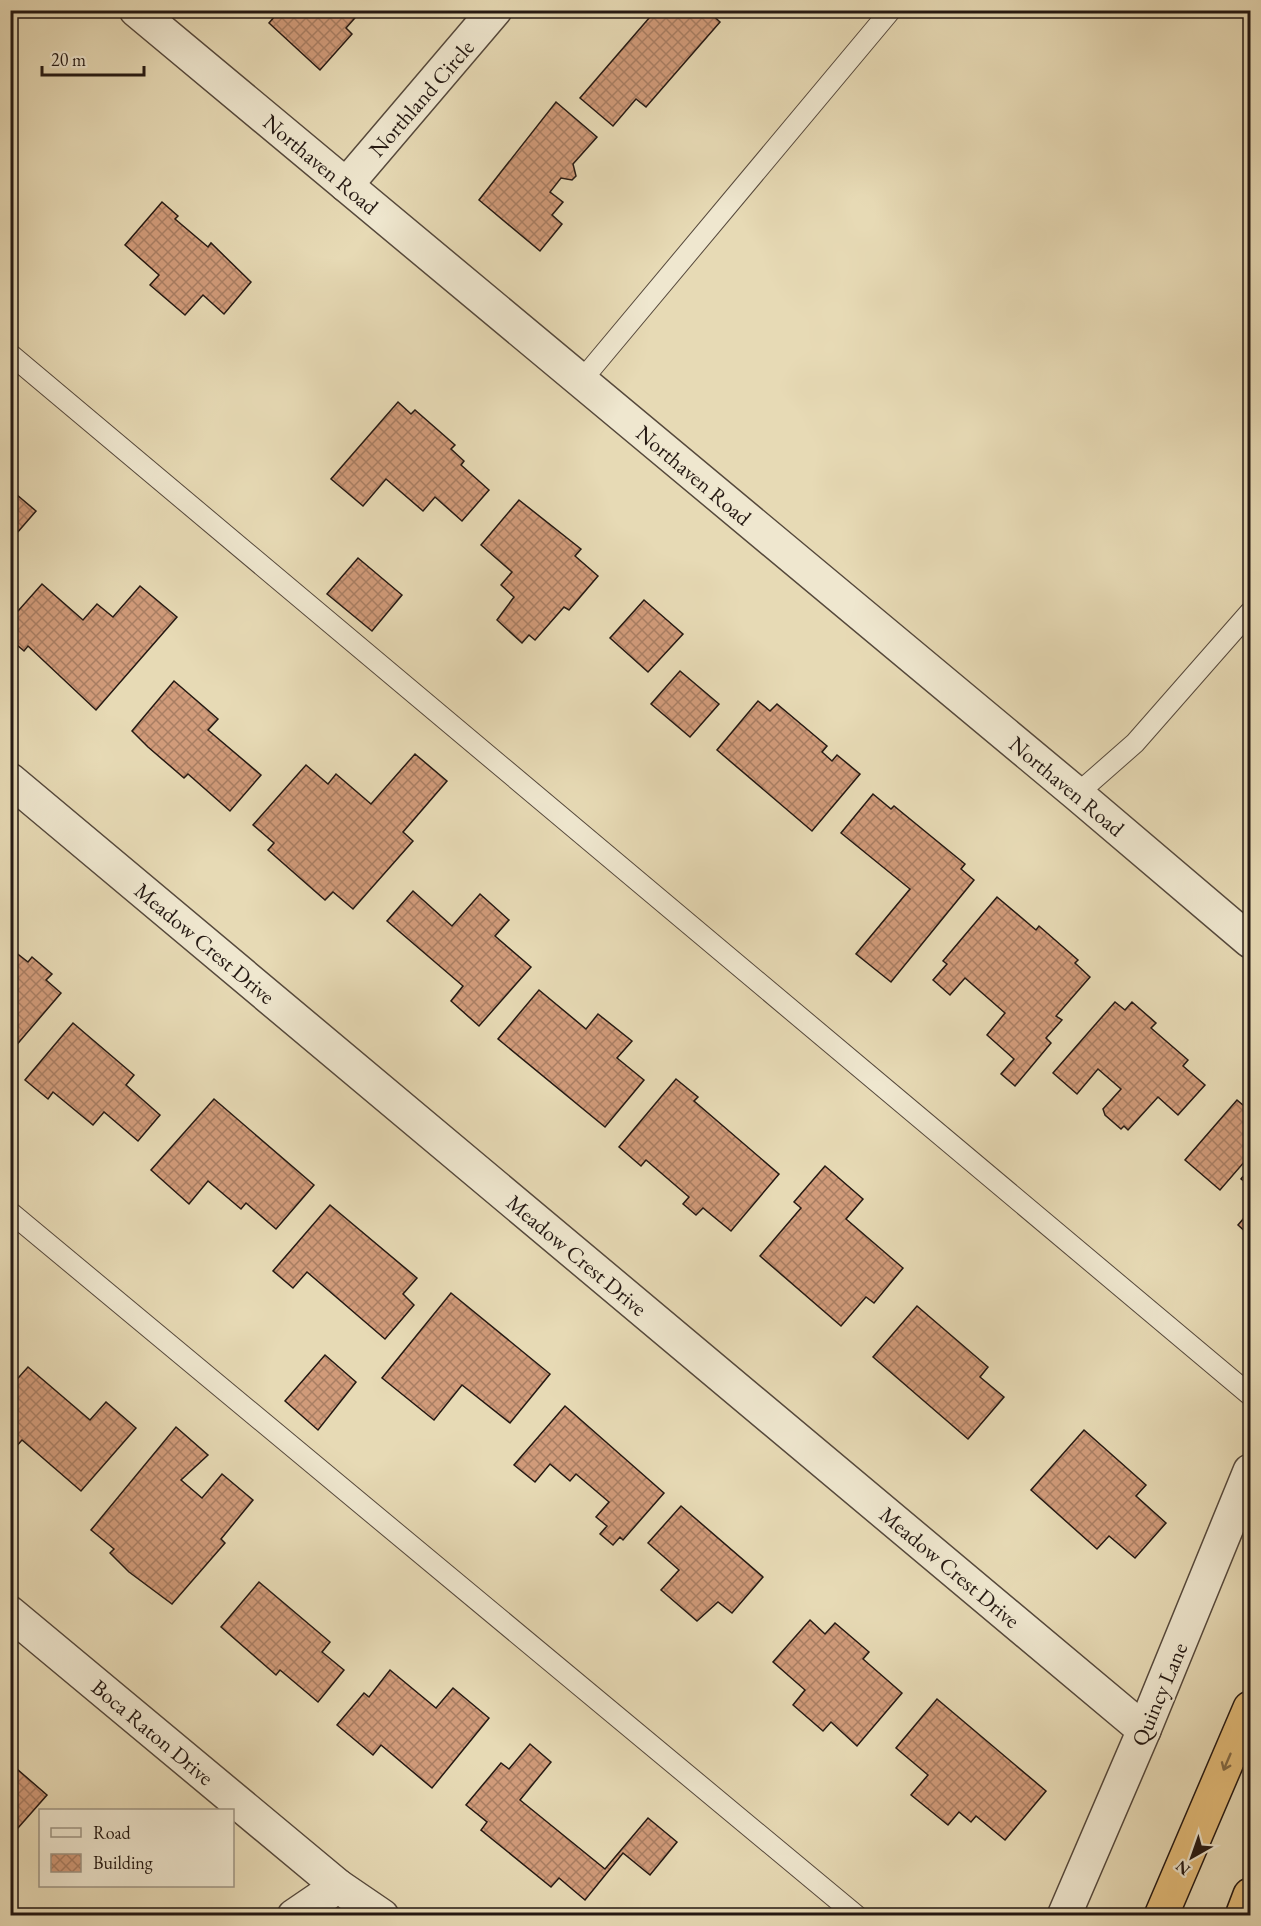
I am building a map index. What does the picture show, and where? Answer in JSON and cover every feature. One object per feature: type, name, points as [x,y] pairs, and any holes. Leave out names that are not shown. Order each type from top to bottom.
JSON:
[{"type":"highway","points":[[1161,1916],[1251,1708]]},
{"type":"highway","points":[[1242,1916],[1251,1895]]},
{"type":"street","name":"Northaven Road","points":[[136,10],[1251,941]]},
{"type":"street","name":"Northland Circle","points":[[346,185],[495,10]]},
{"type":"street","name":"Meadow Crest Drive","points":[[10,780],[1144,1730]]},
{"type":"street","name":"Quincy Lane","points":[[1064,1916],[1251,1471]]},
{"type":"street","name":"Boca Raton Drive","points":[[10,1613],[338,1886],[382,1916]]},
{"type":"street","points":[[294,1916],[338,1886]]},
{"type":"lane","points":[[581,381],[891,10]]},
{"type":"lane","points":[[10,354],[1251,1395]]},
{"type":"lane","points":[[1077,794],[1135,743],[1251,612]]},
{"type":"lane","points":[[10,1212],[857,1916]]},
{"type":"building","points":[[269,10],[362,10],[346,28],[352,34],[320,70],[269,23],[275,16]]},
{"type":"building","points":[[656,10],[707,10],[720,22],[646,107],[636,99],[613,126],[580,98]]},
{"type":"building","points":[[758,10],[797,10],[758,14]]},
{"type":"building","points":[[556,102],[597,137],[573,164],[576,176],[572,180],[561,178],[550,192],[563,202],[552,215],[562,224],[540,251],[479,200]]},
{"type":"building","points":[[162,202],[178,216],[175,219],[208,247],[211,243],[251,282],[224,314],[203,295],[185,315],[150,285],[159,275],[125,245]]},
{"type":"building","points":[[398,402],[411,414],[415,410],[455,445],[451,449],[464,461],[461,465],[489,490],[462,521],[435,497],[423,511],[386,479],[363,506],[331,479]]},
{"type":"building","points":[[10,489],[36,511],[10,541]]},
{"type":"building","points":[[519,500],[581,549],[575,556],[598,576],[569,610],[564,607],[535,640],[529,635],[522,643],[497,620],[514,597],[501,585],[512,572],[481,545]]},
{"type":"building","points":[[358,558],[402,595],[372,631],[327,594]]},
{"type":"building","points":[[42,584],[83,620],[97,604],[113,617],[140,586],[177,617],[96,710],[28,646],[24,651],[10,639],[10,620]]},
{"type":"building","points":[[644,600],[683,634],[648,672],[610,638]]},
{"type":"building","points":[[680,671],[719,704],[690,737],[651,704]]},
{"type":"building","points":[[174,681],[218,719],[208,730],[261,775],[230,811],[188,774],[184,778],[132,731]]},
{"type":"building","points":[[758,701],[770,711],[777,704],[827,746],[822,752],[832,761],[837,755],[860,774],[812,831],[717,750]]},
{"type":"building","points":[[415,754],[447,781],[403,832],[413,841],[353,909],[333,892],[325,900],[268,850],[274,843],[253,825],[306,765],[328,784],[336,774],[371,804]]},
{"type":"building","points":[[873,794],[891,809],[894,806],[965,864],[961,869],[974,880],[891,982],[856,954],[910,889],[841,833]]},
{"type":"building","points":[[413,891],[452,926],[480,894],[509,920],[495,936],[531,967],[479,1026],[451,1001],[463,986],[387,921]]},
{"type":"building","points":[[997,897],[1036,930],[1039,926],[1078,960],[1075,963],[1090,977],[1056,1016],[1062,1020],[1046,1038],[1051,1043],[1015,1086],[1001,1074],[1014,1059],[987,1035],[1005,1013],[965,978],[950,995],[933,980],[947,964],[943,961]]},
{"type":"building","points":[[10,948],[28,962],[32,957],[52,974],[46,980],[61,993],[14,1048],[10,1045]]},
{"type":"building","points":[[539,990],[586,1029],[598,1014],[632,1041],[617,1058],[644,1080],[605,1127],[498,1039]]},
{"type":"building","points":[[1115,1002],[1125,1010],[1132,1002],[1156,1023],[1151,1028],[1188,1060],[1183,1066],[1205,1085],[1178,1115],[1158,1097],[1128,1130],[1124,1126],[1121,1129],[1105,1115],[1103,1109],[1121,1089],[1098,1069],[1077,1094],[1053,1073]]},
{"type":"building","points":[[73,1023],[134,1075],[126,1085],[160,1115],[138,1141],[104,1112],[93,1125],[53,1092],[48,1099],[25,1080]]},
{"type":"building","points":[[676,1079],[698,1097],[694,1101],[779,1174],[731,1231],[703,1208],[696,1215],[683,1204],[689,1197],[646,1160],[641,1166],[619,1147]]},
{"type":"building","points":[[214,1099],[314,1185],[276,1229],[246,1203],[241,1209],[208,1181],[189,1204],[151,1170]]},
{"type":"building","points":[[1237,1100],[1250,1111],[1250,1166],[1245,1161],[1220,1190],[1185,1160]]},
{"type":"building","points":[[825,1166],[863,1199],[846,1219],[903,1268],[874,1303],[866,1297],[841,1326],[760,1256],[801,1208],[794,1202]]},
{"type":"building","points":[[1250,1168],[1250,1186],[1241,1179]]},
{"type":"building","points":[[330,1205],[417,1278],[403,1294],[414,1305],[385,1339],[307,1272],[293,1288],[273,1271]]},
{"type":"building","points":[[1250,1211],[1250,1236],[1238,1225]]},
{"type":"building","points":[[451,1293],[550,1374],[510,1423],[462,1385],[434,1420],[382,1378]]},
{"type":"building","points":[[917,1306],[988,1367],[980,1377],[1004,1397],[968,1439],[873,1357]]},
{"type":"building","points":[[325,1355],[356,1382],[318,1430],[285,1401]]},
{"type":"building","points":[[28,1367],[90,1420],[106,1402],[136,1428],[81,1491],[22,1440],[14,1449],[10,1446],[10,1387]]},
{"type":"building","points":[[565,1406],[664,1493],[623,1540],[620,1537],[613,1545],[600,1534],[607,1526],[596,1517],[609,1502],[576,1474],[570,1481],[550,1464],[535,1482],[514,1465]]},
{"type":"building","points":[[176,1427],[208,1455],[181,1480],[202,1498],[222,1474],[253,1500],[221,1539],[225,1543],[172,1604],[129,1572],[110,1553],[114,1549],[91,1530]]},
{"type":"building","points":[[1084,1430],[1146,1485],[1136,1496],[1166,1523],[1135,1558],[1109,1536],[1097,1549],[1031,1490]]},
{"type":"building","points":[[681,1506],[763,1577],[732,1613],[718,1602],[697,1621],[661,1590],[679,1570],[648,1543]]},
{"type":"building","points":[[259,1582],[330,1642],[322,1652],[344,1670],[318,1702],[280,1670],[276,1675],[221,1627]]},
{"type":"building","points":[[810,1620],[825,1634],[835,1623],[869,1652],[863,1659],[902,1693],[857,1746],[831,1722],[823,1731],[793,1705],[805,1690],[773,1662]]},
{"type":"building","points":[[390,1670],[436,1708],[453,1688],[489,1718],[432,1788],[381,1745],[373,1755],[337,1725],[364,1693],[369,1697]]},
{"type":"building","points":[[937,1699],[1046,1791],[1005,1840],[976,1816],[971,1822],[959,1812],[948,1825],[911,1795],[928,1775],[896,1748]]},
{"type":"building","points":[[530,1744],[551,1762],[520,1800],[605,1869],[648,1818],[677,1842],[650,1875],[623,1853],[585,1900],[559,1878],[551,1887],[481,1830],[487,1822],[466,1805],[501,1763],[509,1769]]},
{"type":"building","points":[[10,1763],[47,1795],[10,1837]]}]
